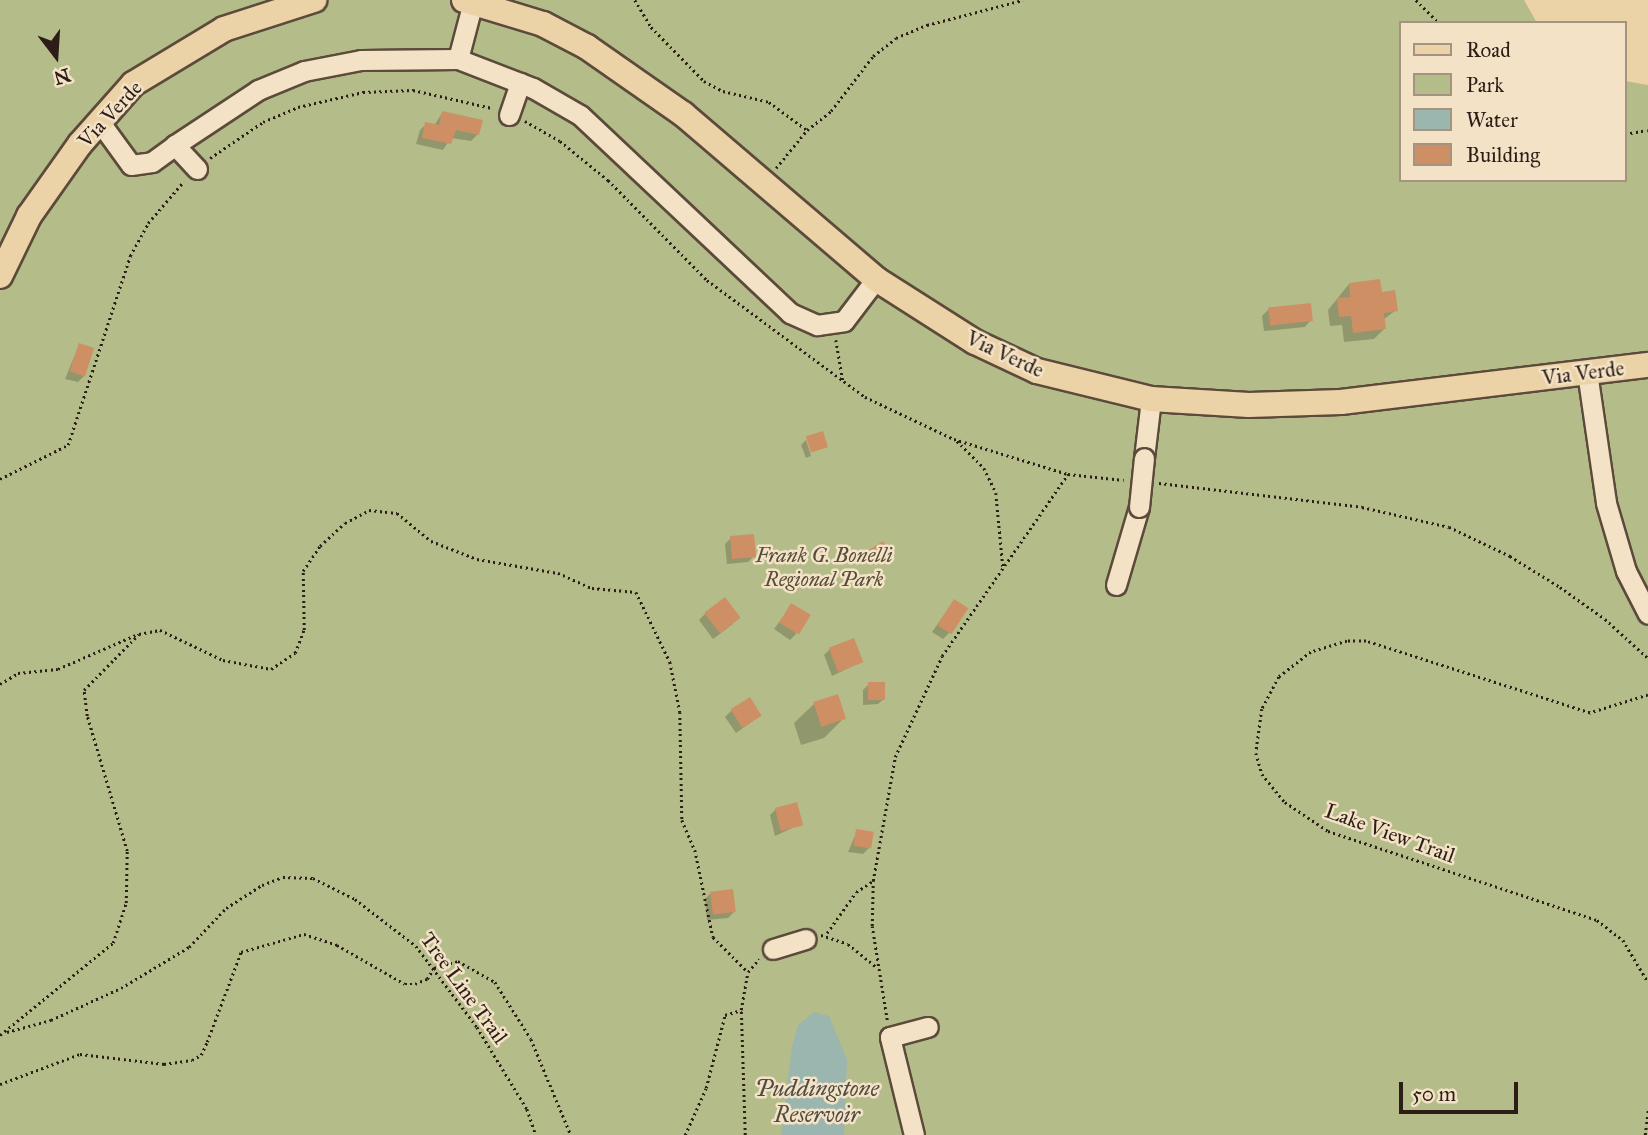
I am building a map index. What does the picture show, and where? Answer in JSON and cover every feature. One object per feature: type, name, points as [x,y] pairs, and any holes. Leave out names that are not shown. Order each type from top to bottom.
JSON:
[{"type":"main road","name":"Via Verde","points":[[0,276],[29,216],[99,121],[133,84],[186,49],[261,14],[314,0]]},
{"type":"main road","name":"Via Verde","points":[[468,1],[544,24],[587,47],[683,114],[876,279],[975,342],[1037,371],[1150,399],[1249,405],[1341,402],[1648,365]]},
{"type":"street","points":[[458,59],[468,1]]},
{"type":"street","points":[[99,121],[131,165],[152,162],[258,90],[304,71],[360,60],[458,59],[520,83],[580,115],[790,313],[817,325],[844,321],[876,279]]},
{"type":"street","points":[[509,115],[520,83]]},
{"type":"street","points":[[175,145],[197,169]]},
{"type":"street","points":[[1587,372],[1608,513],[1626,572],[1648,614]]},
{"type":"street","points":[[1115,585],[1139,507],[1150,399]]},
{"type":"street","points":[[773,949],[805,939]]},
{"type":"street","points":[[914,1135],[890,1037],[928,1027]]},
{"type":"path","points":[[635,0],[651,27],[704,81],[723,91],[769,102],[807,130]]},
{"type":"path","points":[[763,184],[807,130],[831,111],[873,56],[896,38],[1023,0]]},
{"type":"path","points":[[1416,0],[1437,21]]},
{"type":"path","points":[[0,478],[68,445],[130,256],[148,223],[197,169],[263,122],[298,107],[363,92],[413,90],[478,103],[561,141],[652,221],[707,280],[865,397],[954,439],[1068,474],[1136,481]]},
{"type":"path","points":[[1627,134],[1648,130]]},
{"type":"path","points":[[843,382],[836,341],[844,321]]},
{"type":"path","points":[[954,439],[984,468],[996,493],[1003,569]]},
{"type":"path","points":[[890,1037],[876,967],[873,881],[895,757],[942,656],[1068,474]]},
{"type":"path","points":[[1150,482],[1362,507],[1449,527],[1560,587],[1605,619],[1648,658]]},
{"type":"path","points":[[0,684],[18,673],[58,669],[139,634],[160,631],[223,660],[271,669],[295,653],[304,630],[303,571],[320,546],[345,523],[369,510],[397,513],[431,541],[467,556],[558,573],[592,588],[636,592],[670,662],[680,712],[681,820],[695,850],[713,937],[748,972]]},
{"type":"path","points":[[2,1034],[113,943],[126,903],[127,851],[87,716],[84,690],[139,634]]},
{"type":"path","name":"Lake View Trail","points":[[1648,695],[1590,713],[1366,641],[1347,641],[1311,652],[1279,677],[1262,709],[1256,753],[1269,784],[1311,821],[1328,831],[1597,920],[1623,940],[1648,982]]},
{"type":"path","name":"Tree Line Trail","points":[[2,1034],[51,1020],[121,988],[188,947],[240,898],[283,877],[313,878],[355,899],[401,930],[434,968],[498,1060],[527,1109],[536,1135]]},
{"type":"path","points":[[826,934],[856,892],[873,881]]},
{"type":"path","points":[[805,939],[826,934],[848,944],[876,967]]},
{"type":"path","points":[[0,1084],[80,1054],[164,1064],[192,1060],[201,1055],[207,1042],[241,952],[290,935],[317,936],[405,984],[427,979],[434,968],[458,961],[475,967],[512,1001],[570,1135]]},
{"type":"path","points":[[745,1135],[741,1010],[748,972],[773,949]]},
{"type":"path","points":[[685,1135],[706,1088],[725,1015],[741,1010]]},
{"type":"path","points":[[1645,1135],[1648,1110]]},
{"type":"green space","name":"Frank G. Bonelli Regional Park","points":[[0,0],[1524,0],[1536,21],[1400,21],[1400,182],[1627,182],[1627,81],[1648,85],[1648,1135],[0,1135]]},
{"type":"water","name":"Puddingstone Reservoir","points":[[814,1012],[829,1016],[847,1060],[844,1135],[781,1135],[792,1047],[798,1025]]},
{"type":"building","points":[[442,111],[483,120],[479,135],[456,130],[451,144],[422,138],[425,122],[439,125]]},
{"type":"building","points":[[1380,279],[1382,292],[1395,290],[1398,311],[1384,313],[1386,329],[1353,333],[1351,316],[1339,317],[1337,298],[1350,297],[1349,283]]},
{"type":"building","points":[[1311,303],[1313,321],[1270,325],[1268,307]]},
{"type":"building","points":[[79,343],[94,348],[85,376],[70,372]]},
{"type":"building","points":[[823,431],[828,447],[811,453],[806,436]]},
{"type":"building","points":[[754,534],[756,557],[732,559],[730,536]]},
{"type":"building","points":[[883,541],[892,555],[878,565],[869,550]]},
{"type":"building","points":[[725,597],[741,618],[720,633],[704,613]]},
{"type":"building","points":[[954,599],[968,608],[951,634],[937,625]]},
{"type":"building","points":[[791,603],[811,615],[799,635],[779,623]]},
{"type":"building","points":[[854,638],[863,662],[838,672],[829,648]]},
{"type":"building","points":[[868,682],[885,682],[885,700],[868,700]]},
{"type":"building","points":[[838,694],[846,719],[821,727],[813,702]]},
{"type":"building","points":[[750,697],[762,716],[742,728],[730,709]]},
{"type":"building","points":[[797,802],[803,825],[781,831],[775,808]]},
{"type":"building","points":[[856,829],[874,832],[871,849],[853,846]]},
{"type":"building","points":[[733,889],[736,912],[713,915],[710,892]]}]
